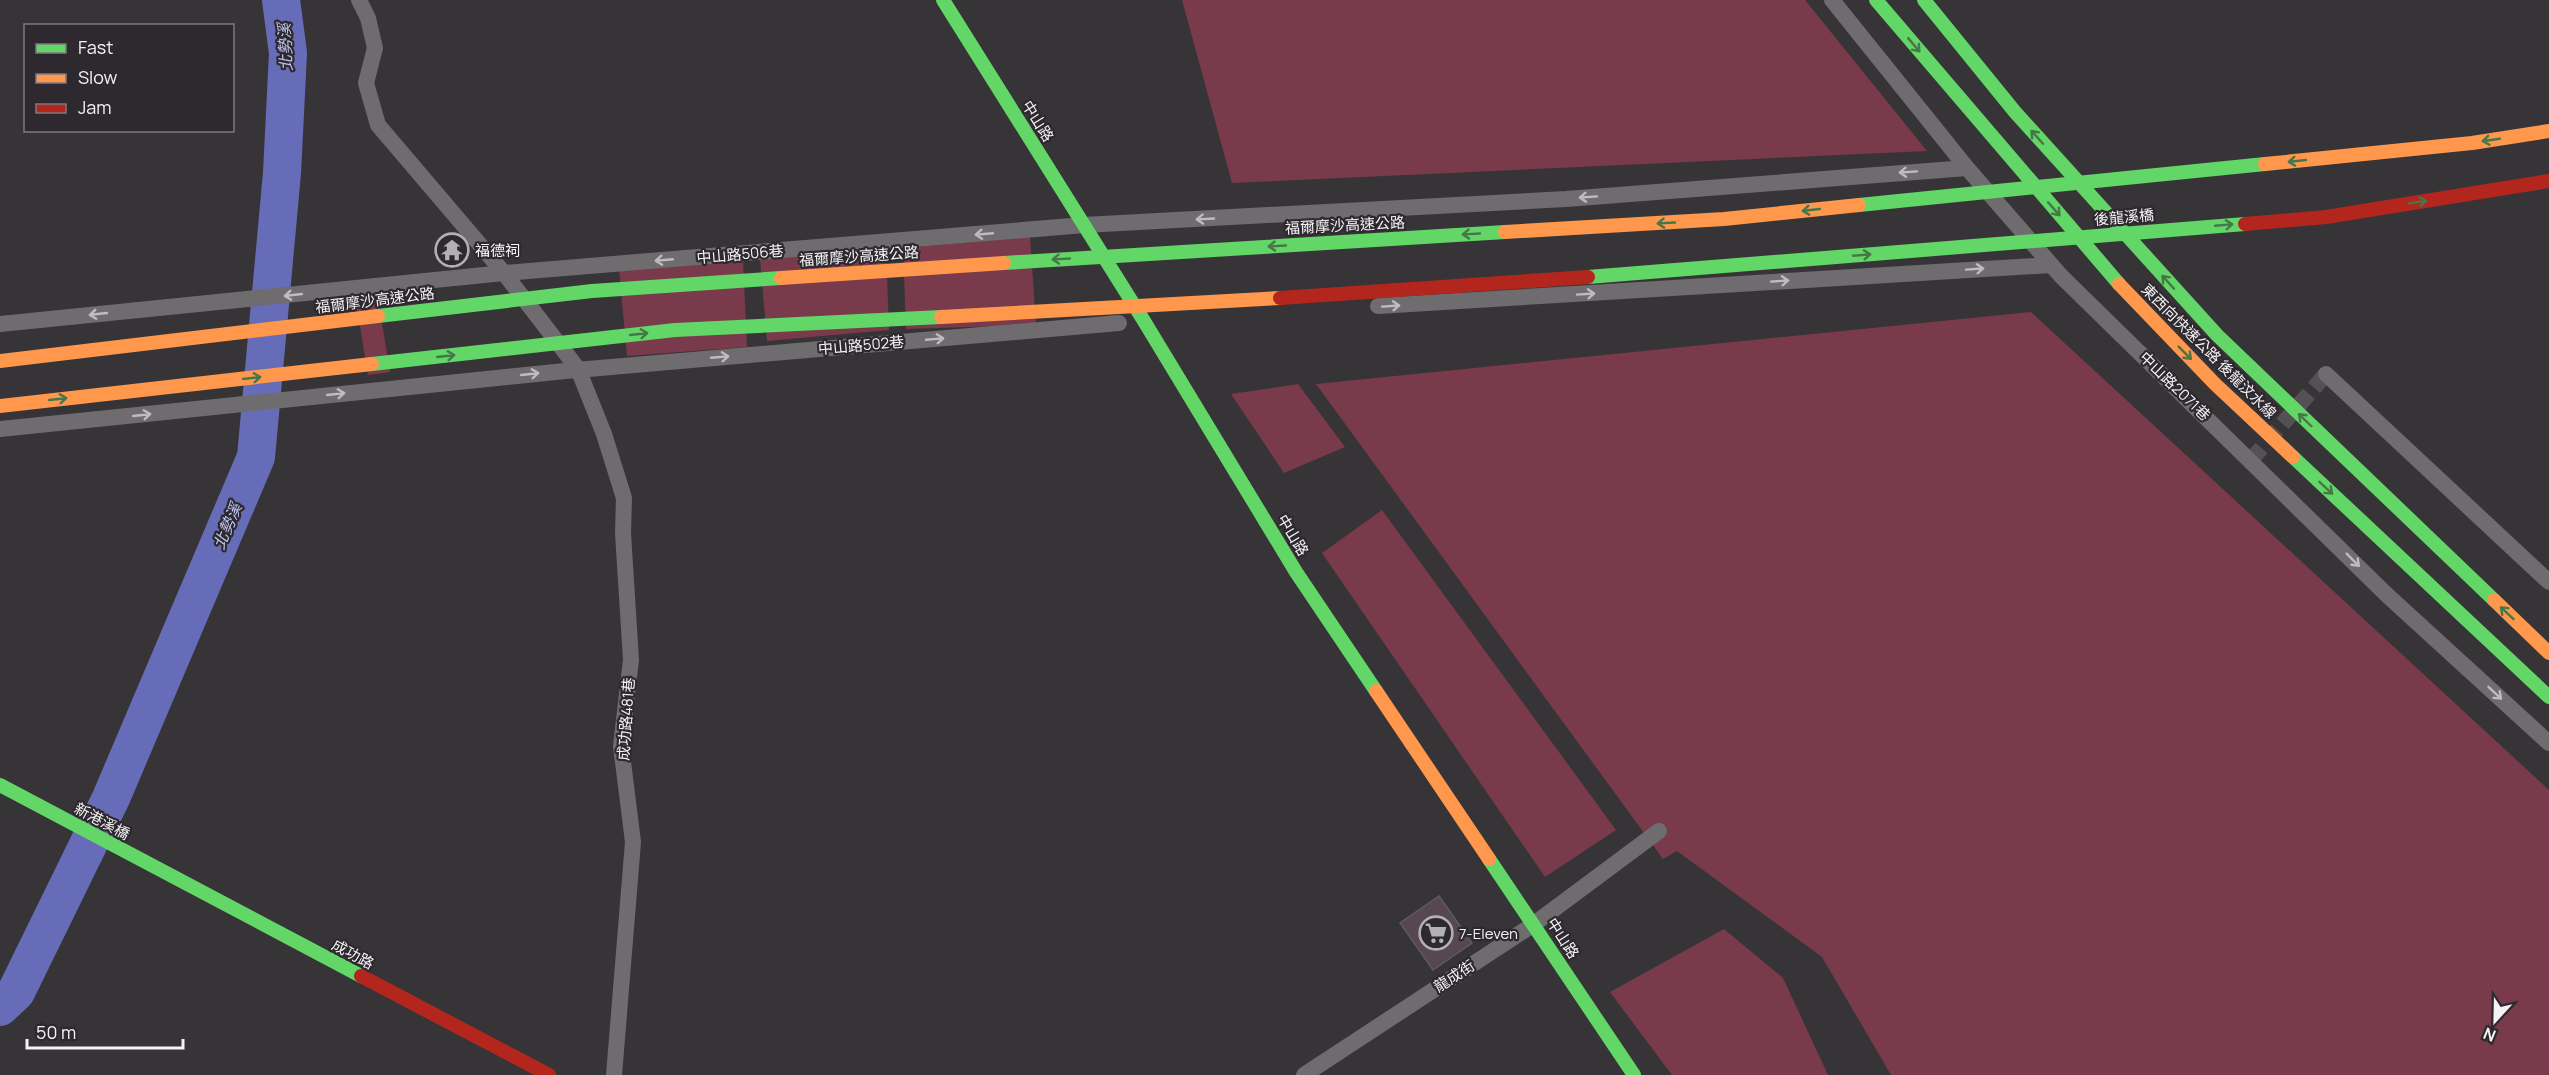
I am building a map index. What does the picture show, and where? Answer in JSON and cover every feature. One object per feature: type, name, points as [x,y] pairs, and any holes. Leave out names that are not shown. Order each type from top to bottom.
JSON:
[{"type":"main road","name":"中山路","points":[[943,0],[1144,321],[1296,572],[1634,1075]]},
{"type":"main road","name":"東西向快速公路 後龍汶水線","points":[[1876,0],[2132,299],[2215,384],[2549,697]]},
{"type":"main road","name":"東西向快速公路 後龍汶水線","points":[[1924,0],[2015,112],[2217,335],[2549,653]]},
{"type":"main road","name":"福爾摩沙高速公路","points":[[0,361],[592,291],[1061,259],[1724,219],[2472,143],[2549,131]]},
{"type":"main road","name":"後龍溪橋","points":[[0,406],[675,330],[1158,307],[1700,269],[2326,217],[2549,181]]},
{"type":"main road","name":"新港溪橋","points":[[0,785],[142,861]]},
{"type":"main road","name":"成功路","points":[[142,861],[549,1075]]},
{"type":"street","name":"成功路481巷","points":[[359,0],[368,18],[375,48],[368,67],[366,83],[378,126],[504,273],[571,370],[604,434],[624,498],[623,533],[631,660],[621,746],[633,842],[614,1075]]},
{"type":"street","name":"中山路2071巷","points":[[1832,0],[1967,168],[2051,265],[2387,594],[2549,743]]},
{"type":"street","name":"中山路506巷","points":[[2,324],[504,273],[1084,225],[1566,199],[1967,168]]},
{"type":"street","name":"中山路502巷","points":[[0,429],[571,370],[1144,321],[2051,265]]},
{"type":"street","points":[[2326,374],[2549,582]]},
{"type":"street","name":"龍成街","points":[[1304,1075],[1534,924],[1659,831]]},
{"type":"shaded area","points":[[1182,0],[1805,0],[1927,151],[1232,183]]},
{"type":"shaded area","points":[[1030,237],[1036,325],[906,329],[903,248]]},
{"type":"shaded area","points":[[886,249],[889,330],[767,341],[760,258]]},
{"type":"shaded area","points":[[743,261],[747,347],[627,356],[619,269]]},
{"type":"shaded area","points":[[378,299],[390,372],[368,375],[356,302]]},
{"type":"shaded area","points":[[2031,312],[2549,790],[2549,1075],[1891,1075],[1822,957],[1677,851],[1663,859],[1316,384]]},
{"type":"shaded area","points":[[1298,384],[1345,447],[1284,473],[1231,394]]},
{"type":"shaded area","points":[[1382,510],[1616,830],[1545,877],[1322,553]]},
{"type":"shaded area","points":[[1724,929],[1783,978],[1828,1075],[1672,1075],[1610,992]]},
{"type":"building","name":"7-Eleven","points":[[1439,896],[1472,943],[1433,970],[1400,923]]},
{"type":"waterway","name":"北勢溪","points":[[0,1007],[16,992],[111,798],[256,457],[282,173],[288,53],[281,0]]},
{"type":"tunnel","points":[[2251,460],[2326,374]]},
{"type":"traffic: fast","points":[[943,0],[1144,321],[1296,572],[1376,691]]},
{"type":"traffic: fast","points":[[1876,0],[2119,284]]},
{"type":"traffic: fast","points":[[1924,0],[2015,112],[2217,335],[2494,600]]},
{"type":"traffic: fast","points":[[1859,205],[2265,164]]},
{"type":"traffic: fast","points":[[1588,277],[2245,224]]},
{"type":"traffic: fast","points":[[1004,263],[1505,232]]},
{"type":"traffic: fast","points":[[378,316],[592,291],[781,278]]},
{"type":"traffic: fast","points":[[372,364],[675,330],[941,317]]},
{"type":"traffic: fast","points":[[2293,457],[2549,697]]},
{"type":"traffic: fast","points":[[0,785],[361,976]]},
{"type":"traffic: fast","points":[[1489,859],[1634,1075]]},
{"type":"traffic: slow","points":[[2265,164],[2472,143],[2549,131]]},
{"type":"traffic: slow","points":[[1505,232],[1724,219],[1859,205]]},
{"type":"traffic: slow","points":[[781,278],[1004,263]]},
{"type":"traffic: slow","points":[[2119,284],[2215,384],[2293,457]]},
{"type":"traffic: slow","points":[[941,317],[1280,298]]},
{"type":"traffic: slow","points":[[0,361],[378,316]]},
{"type":"traffic: slow","points":[[0,406],[372,364]]},
{"type":"traffic: slow","points":[[2494,600],[2549,653]]},
{"type":"traffic: slow","points":[[1376,691],[1489,859]]},
{"type":"traffic: jam","points":[[2245,224],[2326,217],[2549,181]]},
{"type":"traffic: jam","points":[[1280,298],[1588,277]]},
{"type":"traffic: jam","points":[[361,976],[549,1075]]},
{"type":"place","name":"福德祠","points":[[452,250]]},
{"type":"place","name":"7-Eleven","points":[[1436,933]]}]
